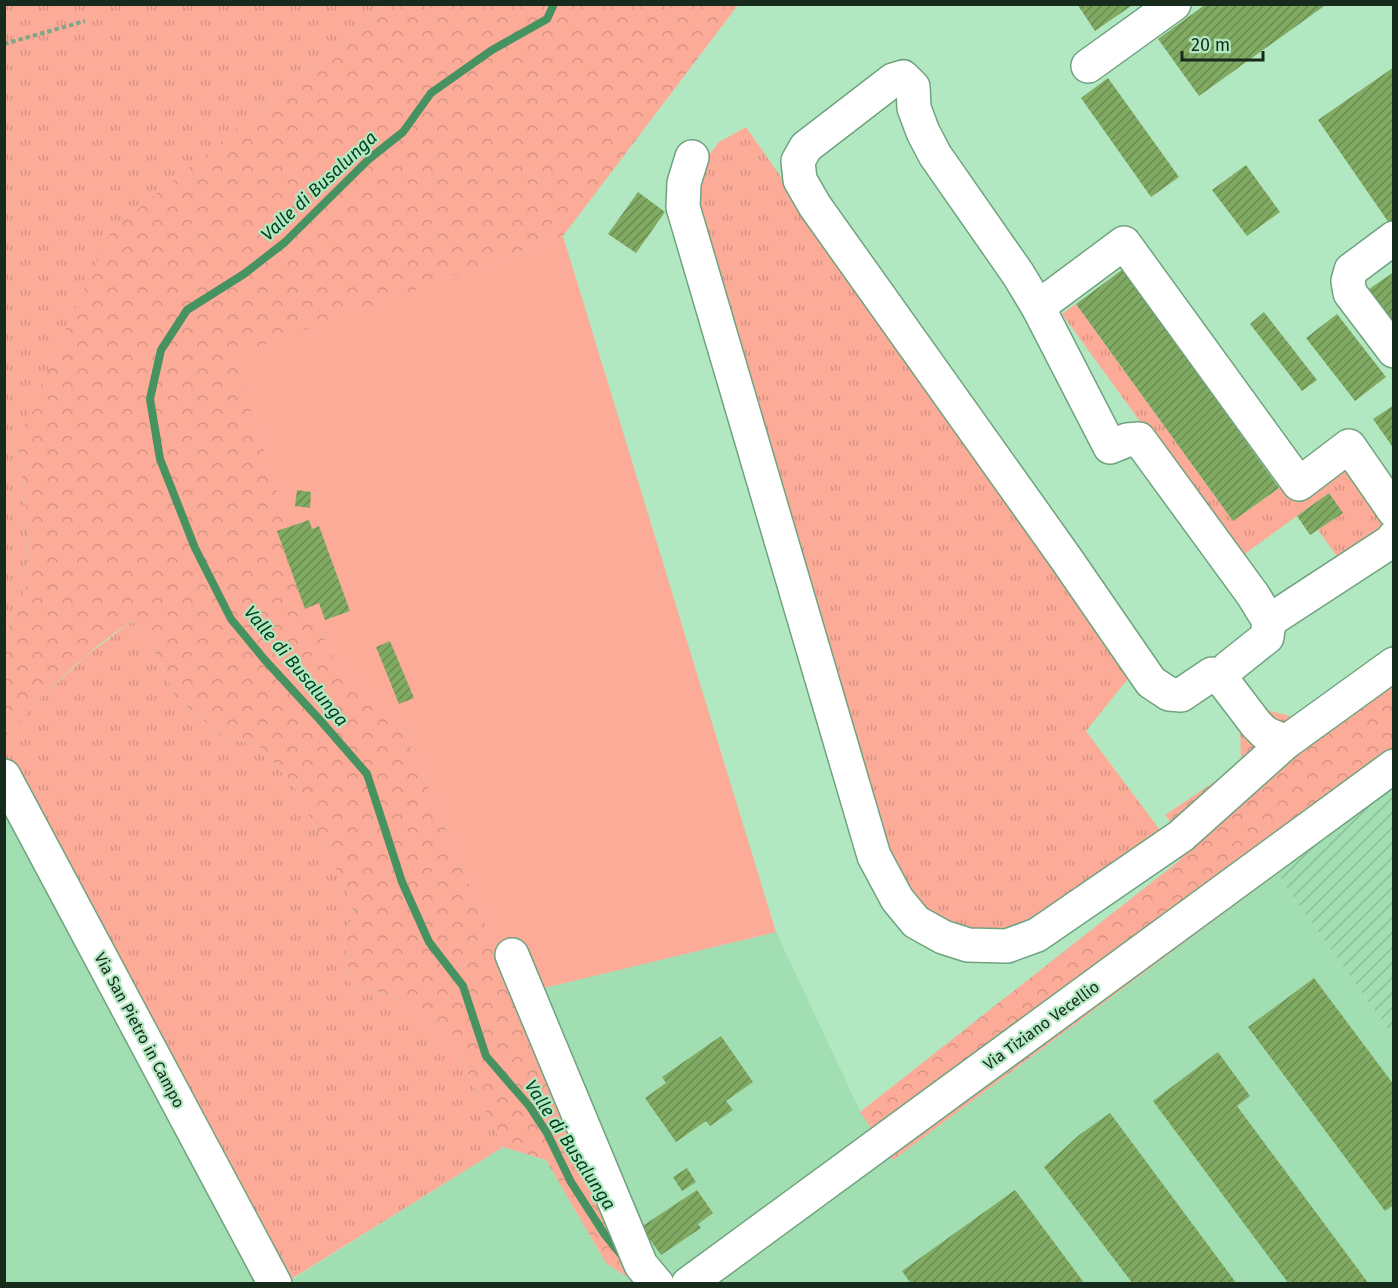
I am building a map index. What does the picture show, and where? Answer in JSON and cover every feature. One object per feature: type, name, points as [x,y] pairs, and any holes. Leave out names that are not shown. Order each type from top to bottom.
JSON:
[{"type":"main road","points":[[1088,66],[1174,4]]},
{"type":"main road","points":[[1224,682],[1228,668],[1267,637],[1269,621],[1253,595],[1139,438],[1110,447],[1038,307],[1018,274],[935,155],[914,108],[913,87],[903,77],[893,80],[806,147],[798,161],[800,180],[815,206],[1151,682],[1169,694],[1181,695],[1212,674],[1224,682],[1265,733],[1286,742]]},
{"type":"main road","points":[[692,157],[684,183],[683,207],[689,230],[874,856],[897,899],[916,922],[943,937],[968,945],[1006,946],[1037,935],[1181,836],[1286,742],[1394,664]]},
{"type":"main road","points":[[1394,238],[1351,270],[1348,281],[1350,293],[1394,351]]},
{"type":"main road","points":[[1038,307],[1124,243],[1299,484],[1349,446],[1394,511]]},
{"type":"main road","points":[[1269,621],[1393,540],[1394,537]]},
{"type":"main road","name":"Via Tiziano Vecellio","points":[[688,1284],[1394,766]]},
{"type":"main road","name":"Via San Pietro in Campo","points":[[4,776],[275,1284]]},
{"type":"main road","points":[[512,955],[641,1265],[657,1284]]},
{"type":"path","points":[[4,44],[85,21]]},
{"type":"shaded area","points":[[1393,787],[1393,1036],[1277,874]]},
{"type":"shaded area","points":[[5,799],[270,1283],[5,1283]]},
{"type":"shaded area","points":[[1277,874],[1393,1036],[1393,1283],[285,1284],[503,1147],[546,1160],[606,1263],[515,995],[776,932],[860,1111],[893,1160]]},
{"type":"green space","points":[[4,5],[385,5],[253,116],[17,442],[26,510],[27,586],[5,635]]},
{"type":"green space","points":[[385,5],[738,5],[563,236],[234,357],[328,649],[404,729],[635,1282],[606,1263],[546,1160],[503,1147],[460,1056],[398,998],[350,984],[345,942],[354,904],[294,786],[259,746],[222,736],[175,696],[154,649],[132,621],[81,660],[5,737],[5,635],[27,586],[26,510],[17,442],[58,345],[112,230]]},
{"type":"green space","points":[[746,127],[1130,676],[1086,731],[1160,830],[1103,877],[1022,932],[950,928],[922,910],[894,880],[699,216],[697,187],[701,165],[719,142]]},
{"type":"green space","points":[[563,236],[776,932],[515,995],[404,729],[328,649],[233,356]]},
{"type":"green space","points":[[1076,304],[1233,521],[1279,488],[1291,486],[1344,458],[1386,522],[1384,528],[1341,562],[1318,530],[1342,513],[1329,493],[1239,558],[1062,314]]},
{"type":"green space","points":[[132,621],[154,649],[175,696],[222,736],[259,746],[294,786],[354,904],[345,942],[350,984],[398,998],[460,1056],[503,1147],[285,1283],[5,799],[4,737],[85,657]]},
{"type":"green space","points":[[1393,645],[1393,787],[893,1160],[860,1112],[1180,860],[1186,842],[1165,815],[1241,764],[1240,725],[1262,709],[1294,717]]},
{"type":"building","points":[[1077,4],[1134,4],[1095,31]]},
{"type":"building","points":[[1206,4],[1327,4],[1199,96],[1158,39]]},
{"type":"building","points":[[1394,67],[1394,224],[1391,226],[1318,120]]},
{"type":"building","points":[[1108,78],[1179,177],[1151,197],[1081,98]]},
{"type":"building","points":[[1246,165],[1280,212],[1247,236],[1212,190]]},
{"type":"building","points":[[638,192],[665,212],[636,253],[608,234]]},
{"type":"building","points":[[1123,269],[1279,488],[1233,521],[1076,304]]},
{"type":"building","points":[[1394,272],[1394,325],[1369,289]]},
{"type":"building","points":[[1264,312],[1317,380],[1302,391],[1250,324]]},
{"type":"building","points":[[1337,314],[1386,377],[1355,401],[1306,338]]},
{"type":"building","points":[[1394,405],[1394,449],[1373,419]]},
{"type":"building","points":[[297,490],[311,492],[310,508],[295,506]]},
{"type":"building","points":[[1329,493],[1343,513],[1310,535],[1297,516]]},
{"type":"building","points":[[309,520],[312,529],[319,526],[350,611],[325,620],[319,603],[305,609],[277,531]]},
{"type":"building","points":[[390,641],[414,698],[399,704],[376,647]]},
{"type":"building","points":[[1314,978],[1394,1085],[1394,1205],[1385,1211],[1248,1027]]},
{"type":"building","points":[[721,1036],[753,1082],[726,1101],[733,1110],[710,1126],[706,1121],[676,1142],[645,1098],[666,1083],[662,1077]]},
{"type":"building","points":[[1218,1052],[1250,1096],[1237,1106],[1369,1284],[1289,1284],[1153,1101]]},
{"type":"building","points":[[1110,1113],[1237,1284],[1133,1284],[1044,1167],[1079,1135]]},
{"type":"building","points":[[687,1168],[696,1182],[682,1191],[673,1177]]},
{"type":"building","points":[[697,1190],[713,1213],[698,1224],[701,1228],[661,1255],[641,1227]]},
{"type":"building","points":[[1015,1190],[1085,1284],[911,1284],[902,1271]]},
{"type":"waterway","name":"Valle di Busalunga","points":[[554,4],[547,19],[492,50],[431,93],[403,132],[369,159],[284,243],[244,274],[187,310],[161,350],[150,399],[160,459],[195,548],[231,619],[367,774],[402,882],[429,942],[463,986],[486,1056],[530,1107],[547,1133],[571,1182],[605,1235],[623,1257]]}]
